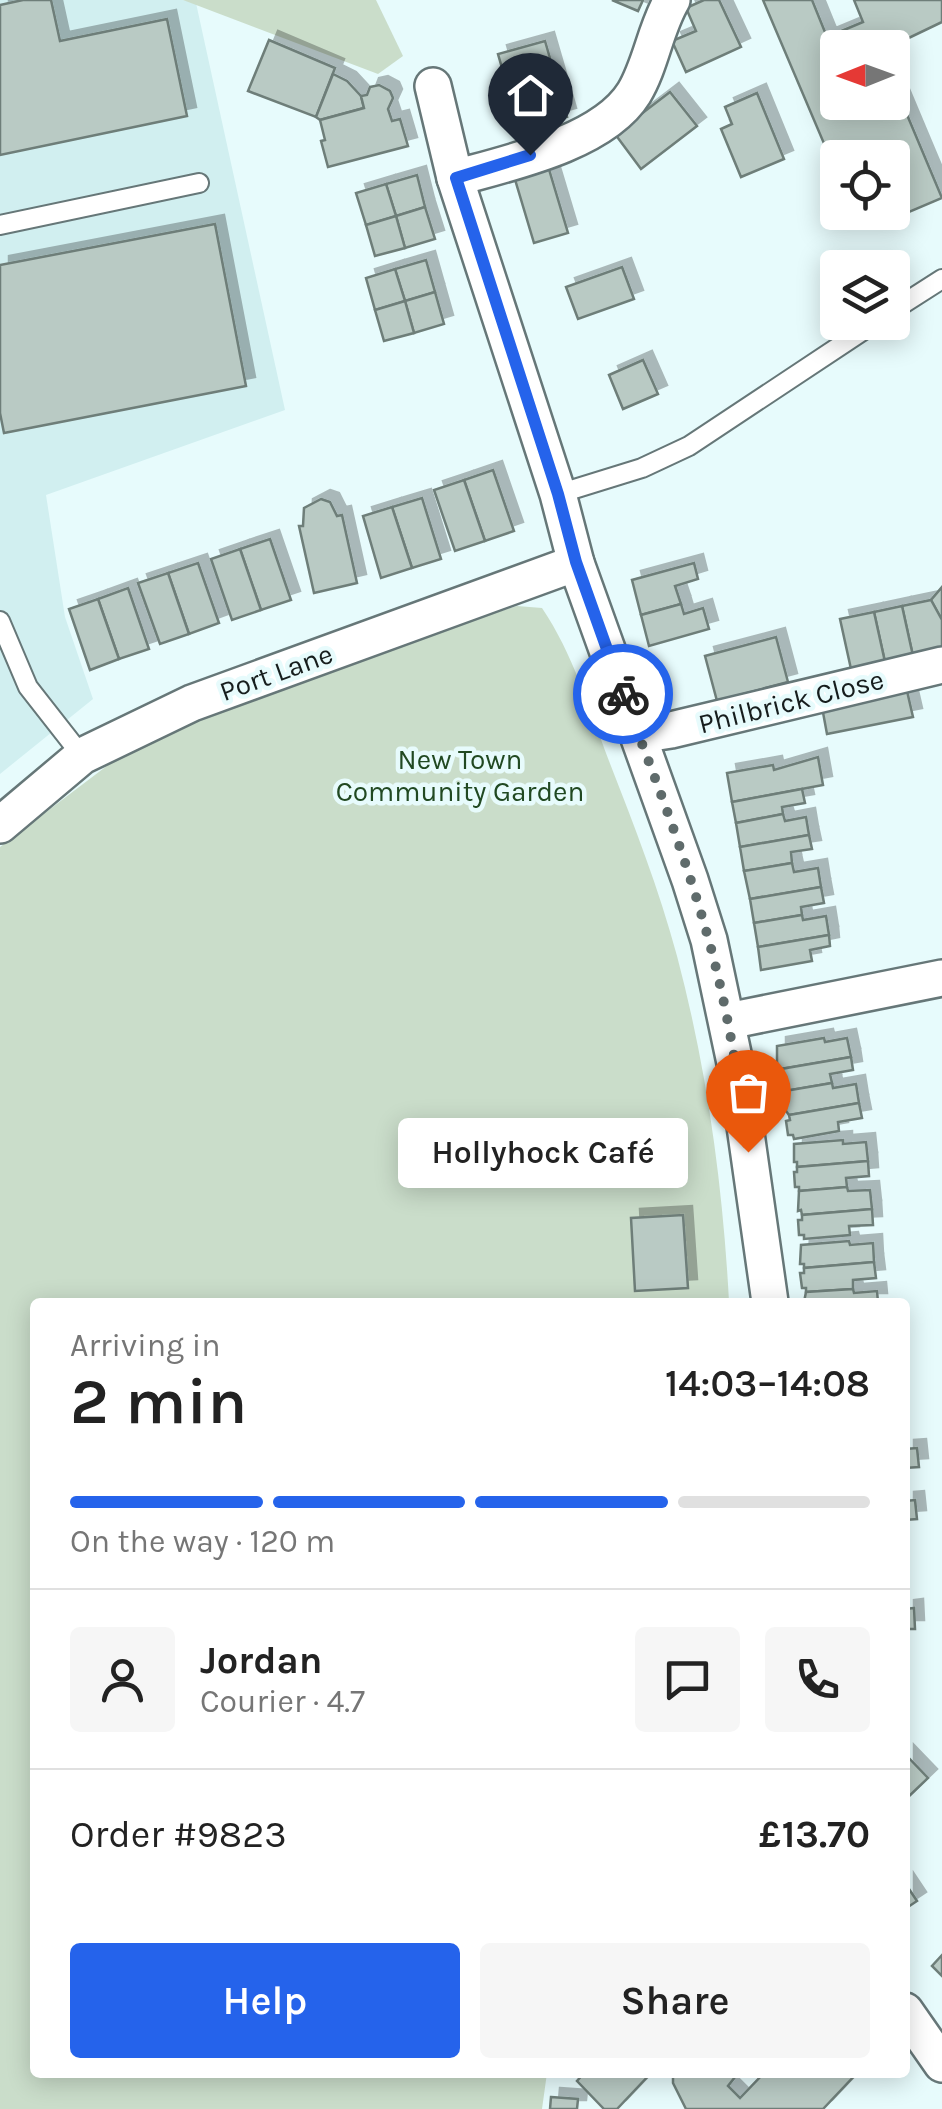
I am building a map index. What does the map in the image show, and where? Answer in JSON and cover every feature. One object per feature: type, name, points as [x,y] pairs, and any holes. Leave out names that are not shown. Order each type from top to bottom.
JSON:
[{"type":"street","points":[[456,178],[558,146],[608,120],[633,94],[672,0]]},
{"type":"street","points":[[433,86],[456,178],[558,494],[576,562],[690,880],[728,1021],[769,1298]]},
{"type":"street","name":"Port Lane","points":[[0,826],[82,756],[192,703],[576,562]]},
{"type":"street","name":"Philbrick Close","points":[[638,734],[672,730],[942,664]]},
{"type":"street","points":[[728,1021],[942,978]]},
{"type":"street","points":[[910,2019],[942,2064]]},
{"type":"lane","points":[[0,225],[199,183]]},
{"type":"lane","points":[[910,300],[942,279]]},
{"type":"lane","points":[[558,494],[642,468],[689,446],[849,340]]},
{"type":"lane","points":[[0,621],[28,687],[82,756]]},
{"type":"shaded area","points":[[0,0],[196,3],[285,410],[46,495],[65,617],[93,699],[0,774]]},
{"type":"green space","points":[[183,0],[376,0],[403,56],[378,74]]},
{"type":"green space","name":"New Town Community Garden","points":[[517,606],[542,608],[580,682],[670,931],[697,1041],[712,1128],[729,1298],[30,1298],[30,2078],[546,2078],[542,2109],[0,2109],[0,847],[141,740],[256,689]]},
{"type":"building","points":[[51,0],[60,41],[167,19],[187,116],[0,155],[0,5]]},
{"type":"building","points":[[612,0],[643,0],[638,11]]},
{"type":"building","points":[[704,0],[719,0],[741,47],[686,72],[672,41],[696,31],[686,8]]},
{"type":"building","points":[[763,0],[812,0],[824,30],[820,30],[820,120],[909,120],[942,198],[910,212],[910,140],[822,140]]},
{"type":"building","points":[[854,0],[942,0],[942,22],[910,37],[910,30],[844,30],[863,22]]},
{"type":"building","points":[[269,40],[335,68],[316,117],[248,91]]},
{"type":"building","points":[[545,41],[567,117],[520,130],[498,54]]},
{"type":"building","points":[[333,74],[347,81],[361,96],[364,108],[320,120],[316,117]]},
{"type":"building","points":[[379,85],[390,91],[393,98],[388,109],[392,121],[400,119],[408,146],[328,167],[320,120],[364,108],[361,96]]},
{"type":"building","points":[[670,92],[697,126],[641,169],[615,134]]},
{"type":"building","points":[[757,93],[784,159],[741,177],[721,129],[732,124],[725,107]]},
{"type":"building","points":[[545,156],[568,233],[534,243],[511,166]]},
{"type":"building","points":[[417,175],[425,207],[396,216],[386,184]]},
{"type":"building","points":[[386,184],[396,216],[366,225],[356,193]]},
{"type":"building","points":[[425,207],[435,239],[405,248],[396,216]]},
{"type":"building","points":[[396,216],[405,248],[375,256],[366,225]]},
{"type":"building","points":[[215,224],[246,386],[4,433],[0,413],[0,265]]},
{"type":"building","points":[[426,260],[435,292],[405,301],[395,269]]},
{"type":"building","points":[[622,267],[634,299],[578,319],[566,287]]},
{"type":"building","points":[[395,269],[405,301],[375,310],[366,278]]},
{"type":"building","points":[[435,292],[444,324],[414,333],[405,301]]},
{"type":"building","points":[[405,301],[414,333],[384,341],[375,310]]},
{"type":"building","points":[[643,360],[658,394],[623,409],[609,375]]},
{"type":"building","points":[[493,470],[514,531],[485,541],[464,480]]},
{"type":"building","points":[[464,480],[485,541],[455,551],[434,490]]},
{"type":"building","points":[[422,498],[441,559],[412,568],[392,507]]},
{"type":"building","points":[[321,499],[330,502],[337,516],[342,515],[357,583],[314,593],[299,526],[303,526],[304,508]]},
{"type":"building","points":[[392,507],[412,568],[381,578],[363,516]]},
{"type":"building","points":[[270,539],[291,600],[261,610],[240,549]]},
{"type":"building","points":[[240,549],[261,610],[232,620],[211,559]]},
{"type":"building","points":[[198,563],[219,623],[189,634],[168,573]]},
{"type":"building","points":[[694,563],[698,579],[675,586],[681,604],[641,615],[632,580]]},
{"type":"building","points":[[168,573],[189,634],[160,644],[138,583]]},
{"type":"building","points":[[942,587],[942,620],[931,600]]},
{"type":"building","points":[[128,588],[149,649],[119,659],[98,599]]},
{"type":"building","points":[[98,599],[119,659],[90,670],[69,609]]},
{"type":"building","points":[[931,600],[942,620],[942,649],[913,656],[902,606]]},
{"type":"building","points":[[681,604],[684,614],[703,608],[709,629],[649,646],[641,615]]},
{"type":"building","points":[[902,606],[913,656],[885,662],[874,612]]},
{"type":"building","points":[[874,612],[885,662],[851,669],[840,619]]},
{"type":"building","points":[[776,637],[788,682],[717,701],[705,656]]},
{"type":"building","points":[[907,691],[913,717],[827,734],[822,707]]},
{"type":"building","points":[[818,757],[823,785],[732,802],[727,773],[773,765],[774,770]]},
{"type":"building","points":[[802,789],[805,803],[782,807],[783,814],[736,823],[732,802]]},
{"type":"building","points":[[783,814],[785,821],[806,817],[809,835],[740,847],[736,823]]},
{"type":"building","points":[[809,835],[812,849],[791,852],[792,863],[744,871],[740,847]]},
{"type":"building","points":[[792,863],[794,872],[818,868],[821,887],[750,899],[744,871]]},
{"type":"building","points":[[821,887],[824,903],[801,907],[802,915],[754,923],[750,899]]},
{"type":"building","points":[[802,915],[803,920],[826,916],[829,935],[758,947],[754,923]]},
{"type":"building","points":[[829,935],[830,946],[810,950],[812,961],[761,970],[758,947]]},
{"type":"building","points":[[824,1038],[825,1042],[847,1038],[851,1057],[781,1069],[777,1065],[777,1046]]},
{"type":"building","points":[[851,1057],[853,1070],[830,1074],[832,1083],[785,1091],[785,1087],[781,1088],[781,1069]]},
{"type":"building","points":[[832,1083],[833,1088],[856,1084],[859,1103],[789,1115],[786,1111],[785,1091]]},
{"type":"building","points":[[859,1103],[862,1118],[838,1122],[839,1131],[794,1139],[788,1135],[789,1115]]},
{"type":"building","points":[[843,1140],[843,1144],[866,1142],[868,1161],[797,1167],[794,1162],[794,1144]]},
{"type":"building","points":[[868,1161],[869,1176],[846,1178],[847,1187],[799,1191],[795,1187],[797,1167]]},
{"type":"building","points":[[847,1187],[848,1191],[870,1190],[872,1209],[802,1215],[798,1211],[799,1191]]},
{"type":"building","points":[[872,1209],[873,1225],[849,1226],[850,1235],[804,1239],[804,1235],[799,1235],[798,1220],[802,1220],[802,1215]]},
{"type":"building","points":[[683,1215],[688,1288],[635,1291],[631,1218]]},
{"type":"building","points":[[849,1241],[850,1245],[873,1243],[874,1262],[804,1268],[800,1264],[801,1245]]},
{"type":"building","points":[[874,1262],[876,1278],[853,1280],[853,1289],[806,1292],[802,1288],[800,1273],[804,1273],[804,1268]]},
{"type":"building","points":[[877,1291],[878,1298],[805,1298],[806,1292]]},
{"type":"building","points":[[917,1448],[919,1467],[910,1468],[910,1449]]},
{"type":"building","points":[[910,1500],[915,1500],[917,1519],[910,1520]]},
{"type":"building","points":[[910,1608],[914,1608],[915,1629],[910,1629]]},
{"type":"building","points":[[910,1759],[928,1778],[910,1795]]},
{"type":"building","points":[[942,1955],[942,1976],[932,1966]]},
{"type":"building","points":[[646,2078],[617,2109],[604,2109],[577,2081]]},
{"type":"building","points":[[673,2078],[734,2078],[728,2086],[740,2098],[759,2078],[852,2078],[823,2109],[686,2109]]},
{"type":"building","points":[[551,2097],[578,2099],[577,2109],[550,2109]]},
{"type":"way so far","points":[[623,694],[708,940],[728,1021],[748,1152]]},
{"type":"place","name":"Hollyhock Café","points":[[748,1152]]},
{"type":"route","points":[[530,155],[456,178],[558,494],[576,562],[623,694]]}]
